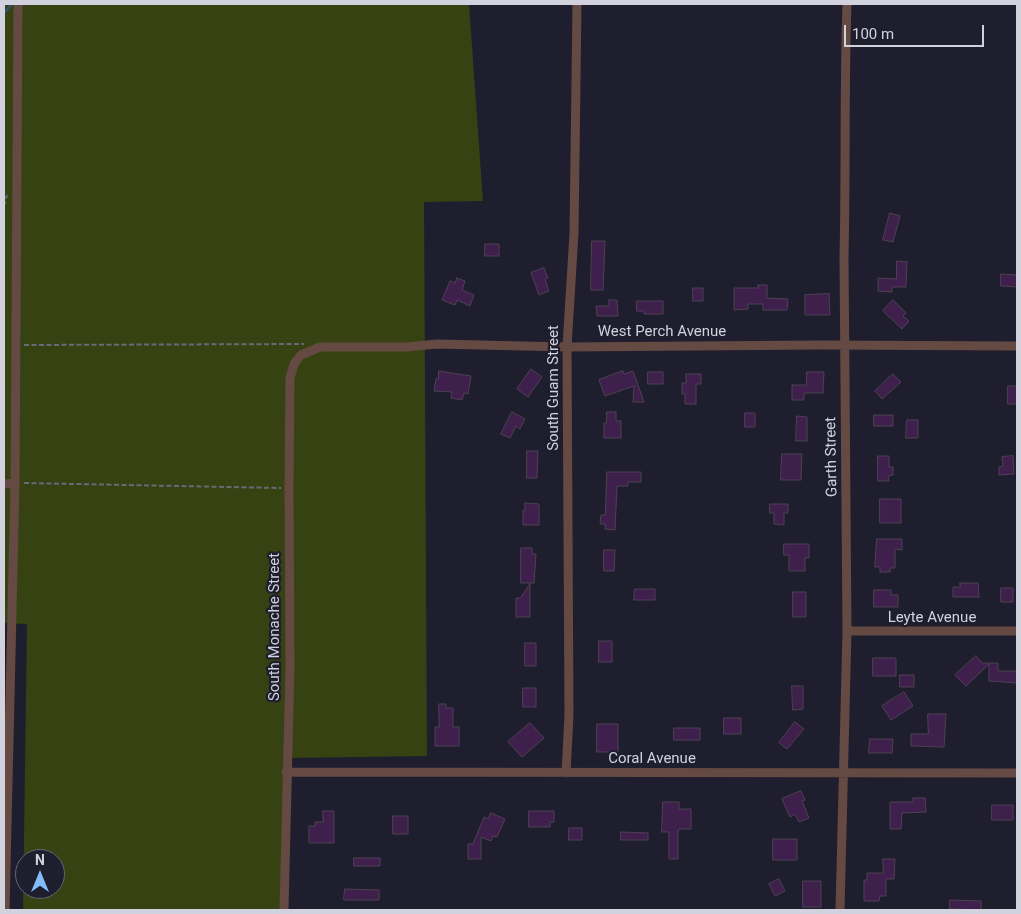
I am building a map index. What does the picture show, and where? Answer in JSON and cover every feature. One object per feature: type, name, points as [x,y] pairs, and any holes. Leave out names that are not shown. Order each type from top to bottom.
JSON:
[{"type":"street","points":[[5,910],[17,345],[18,4]]},
{"type":"street","name":"South Guam Street","points":[[566,773],[569,715],[567,347],[574,233],[577,4]]},
{"type":"street","name":"Garth Street","points":[[840,910],[848,632],[844,345],[844,102],[847,4]]},
{"type":"street","name":"West Perch Avenue","points":[[307,347],[407,347],[437,344],[567,347],[1017,346]]},
{"type":"street","name":"South Monache Street","points":[[284,910],[290,667],[290,378],[294,364],[307,347]]},
{"type":"street","points":[[4,484],[15,483]]},
{"type":"street","name":"Leyte Avenue","points":[[848,632],[1017,631]]},
{"type":"street","name":"Coral Avenue","points":[[286,772],[1017,773]]},
{"type":"path","points":[[17,345],[307,347]]},
{"type":"path","points":[[15,483],[289,488]]},
{"type":"green space","points":[[4,4],[469,4],[483,201],[424,202],[427,756],[285,758],[286,910],[23,910],[23,899],[65,899],[65,849],[24,849],[27,624],[4,623]]},
{"type":"building","points":[[890,213],[900,216],[893,242],[883,240]]},
{"type":"building","points":[[592,241],[605,241],[603,290],[591,290]]},
{"type":"building","points":[[485,244],[499,244],[499,256],[485,256]]},
{"type":"building","points":[[897,261],[907,262],[906,287],[892,287],[892,292],[878,291],[878,278],[896,279]]},
{"type":"building","points":[[544,268],[548,278],[545,279],[549,291],[539,295],[531,273]]},
{"type":"building","points":[[1001,274],[1017,275],[1017,287],[1001,286]]},
{"type":"building","points":[[457,278],[465,281],[462,290],[474,295],[470,306],[457,300],[455,305],[442,300],[450,281],[455,283]]},
{"type":"building","points":[[758,285],[767,285],[767,298],[788,299],[787,310],[763,310],[763,304],[748,304],[748,309],[734,310],[734,288],[758,288]]},
{"type":"building","points":[[693,288],[703,288],[703,301],[693,301]]},
{"type":"building","points":[[829,294],[830,315],[805,315],[805,295]]},
{"type":"building","points":[[609,300],[617,300],[618,316],[597,316],[596,306],[609,306]]},
{"type":"building","points":[[893,300],[906,313],[903,316],[909,321],[902,329],[883,311]]},
{"type":"building","points":[[637,301],[663,301],[663,314],[644,314],[644,311],[637,311]]},
{"type":"building","points":[[531,369],[542,377],[528,397],[517,389]]},
{"type":"building","points":[[439,371],[471,376],[468,394],[464,393],[462,400],[451,398],[452,392],[434,391]]},
{"type":"building","points":[[623,371],[624,374],[633,371],[644,402],[633,402],[634,386],[605,396],[599,380]]},
{"type":"building","points":[[648,372],[663,372],[663,384],[648,384]]},
{"type":"building","points":[[807,372],[824,372],[823,393],[804,393],[804,400],[792,400],[792,385],[806,385]]},
{"type":"building","points":[[686,374],[701,374],[701,384],[696,384],[696,404],[685,404],[685,394],[682,394],[682,383],[686,383]]},
{"type":"building","points":[[893,374],[901,382],[882,399],[875,391]]},
{"type":"building","points":[[1008,386],[1017,386],[1017,404],[1008,404]]},
{"type":"building","points":[[512,412],[525,419],[520,429],[516,426],[510,438],[501,434]]},
{"type":"building","points":[[607,412],[616,412],[616,421],[621,421],[621,438],[604,438],[604,423],[606,423]]},
{"type":"building","points":[[745,413],[755,413],[755,427],[745,427]]},
{"type":"building","points":[[874,415],[893,415],[893,426],[874,426]]},
{"type":"building","points":[[797,416],[807,417],[807,441],[796,441]]},
{"type":"building","points":[[907,420],[918,420],[918,438],[906,438]]},
{"type":"building","points":[[527,451],[538,451],[537,478],[527,478]]},
{"type":"building","points":[[782,454],[802,454],[801,480],[781,480]]},
{"type":"building","points":[[878,456],[889,456],[889,467],[893,467],[893,475],[888,476],[889,481],[878,481]]},
{"type":"building","points":[[1013,456],[1014,474],[999,475],[999,467],[1003,466],[1002,457]]},
{"type":"building","points":[[607,472],[641,472],[641,482],[628,482],[628,486],[617,486],[615,530],[605,529],[605,524],[600,524],[601,515],[605,515]]},
{"type":"building","points":[[880,499],[901,499],[901,523],[880,523]]},
{"type":"building","points":[[525,503],[539,504],[539,525],[523,525]]},
{"type":"building","points":[[770,504],[788,504],[788,513],[784,513],[784,525],[774,524],[774,513],[770,513]]},
{"type":"building","points":[[877,539],[902,539],[902,550],[895,549],[895,568],[890,568],[890,572],[880,572],[880,567],[875,567]]},
{"type":"building","points":[[784,544],[809,544],[809,558],[805,558],[805,571],[789,571],[789,555],[784,555]]},
{"type":"building","points":[[521,548],[532,548],[532,554],[536,554],[534,583],[521,583]]},
{"type":"building","points":[[604,550],[615,550],[614,571],[604,571]]},
{"type":"building","points":[[960,583],[978,583],[979,597],[953,597],[953,587],[960,587]]},
{"type":"building","points":[[530,584],[530,617],[516,617],[516,598],[520,598]]},
{"type":"building","points":[[1001,588],[1013,588],[1013,602],[1001,602]]},
{"type":"building","points":[[635,589],[655,589],[655,600],[634,600]]},
{"type":"building","points":[[874,590],[891,590],[891,595],[898,595],[898,607],[874,607]]},
{"type":"building","points":[[793,592],[806,592],[806,617],[793,617]]},
{"type":"building","points":[[599,641],[612,641],[612,662],[599,662]]},
{"type":"building","points":[[525,643],[536,643],[536,666],[525,666]]},
{"type":"building","points":[[976,656],[982,663],[998,663],[998,671],[1017,671],[1017,683],[989,681],[989,664],[966,686],[955,675]]},
{"type":"building","points":[[873,658],[896,658],[896,676],[873,676]]},
{"type":"building","points":[[900,675],[914,675],[914,687],[900,687]]},
{"type":"building","points":[[792,686],[803,686],[803,709],[793,710]]},
{"type":"building","points":[[523,688],[536,688],[536,707],[523,707]]},
{"type":"building","points":[[904,692],[913,706],[891,720],[882,706]]},
{"type":"building","points":[[439,704],[446,704],[446,708],[453,708],[453,727],[459,727],[459,746],[435,746],[435,727],[439,727]]},
{"type":"building","points":[[928,714],[946,714],[944,747],[911,746],[911,734],[928,734]]},
{"type":"building","points":[[724,718],[741,718],[741,734],[724,734]]},
{"type":"building","points":[[795,722],[804,729],[787,749],[779,743]]},
{"type":"building","points":[[530,723],[544,738],[522,757],[508,742]]},
{"type":"building","points":[[597,724],[618,724],[618,752],[597,752]]},
{"type":"building","points":[[674,728],[700,728],[700,740],[674,740]]},
{"type":"building","points":[[870,739],[893,739],[892,753],[869,753]]},
{"type":"building","points":[[801,791],[805,800],[802,801],[809,818],[799,822],[795,814],[790,817],[782,799]]},
{"type":"building","points":[[913,798],[925,798],[926,812],[902,813],[901,829],[890,829],[890,802],[913,802]]},
{"type":"building","points":[[663,802],[679,802],[679,809],[691,809],[691,829],[679,829],[678,832],[678,859],[669,859],[669,832],[662,832]]},
{"type":"building","points":[[992,805],[1013,805],[1013,820],[992,820]]},
{"type":"building","points":[[323,811],[334,811],[334,843],[309,843],[309,826],[315,826],[315,822],[323,822]]},
{"type":"building","points":[[529,811],[554,811],[554,822],[550,822],[550,827],[529,827]]},
{"type":"building","points":[[491,813],[505,819],[497,837],[493,836],[491,841],[481,837],[481,859],[468,859],[468,844],[473,844],[484,817],[488,819]]},
{"type":"building","points":[[393,816],[408,816],[408,834],[393,834]]},
{"type":"building","points":[[569,828],[582,828],[582,840],[569,840]]},
{"type":"building","points":[[621,832],[648,833],[648,840],[621,840]]},
{"type":"building","points":[[773,839],[797,839],[797,860],[773,860]]},
{"type":"building","points":[[354,858],[380,858],[380,866],[354,866]]},
{"type":"building","points":[[883,859],[895,859],[894,879],[886,879],[886,896],[880,896],[879,901],[864,901],[864,880],[867,880],[867,873],[883,873]]},
{"type":"building","points":[[779,879],[785,891],[775,896],[769,884]]},
{"type":"building","points":[[803,881],[821,881],[821,907],[803,907]]},
{"type":"building","points":[[345,889],[379,890],[379,900],[344,900]]},
{"type":"building","points":[[950,900],[981,901],[981,910],[950,909]]},
{"type":"waterway","points":[[4,13],[12,4]]}]
